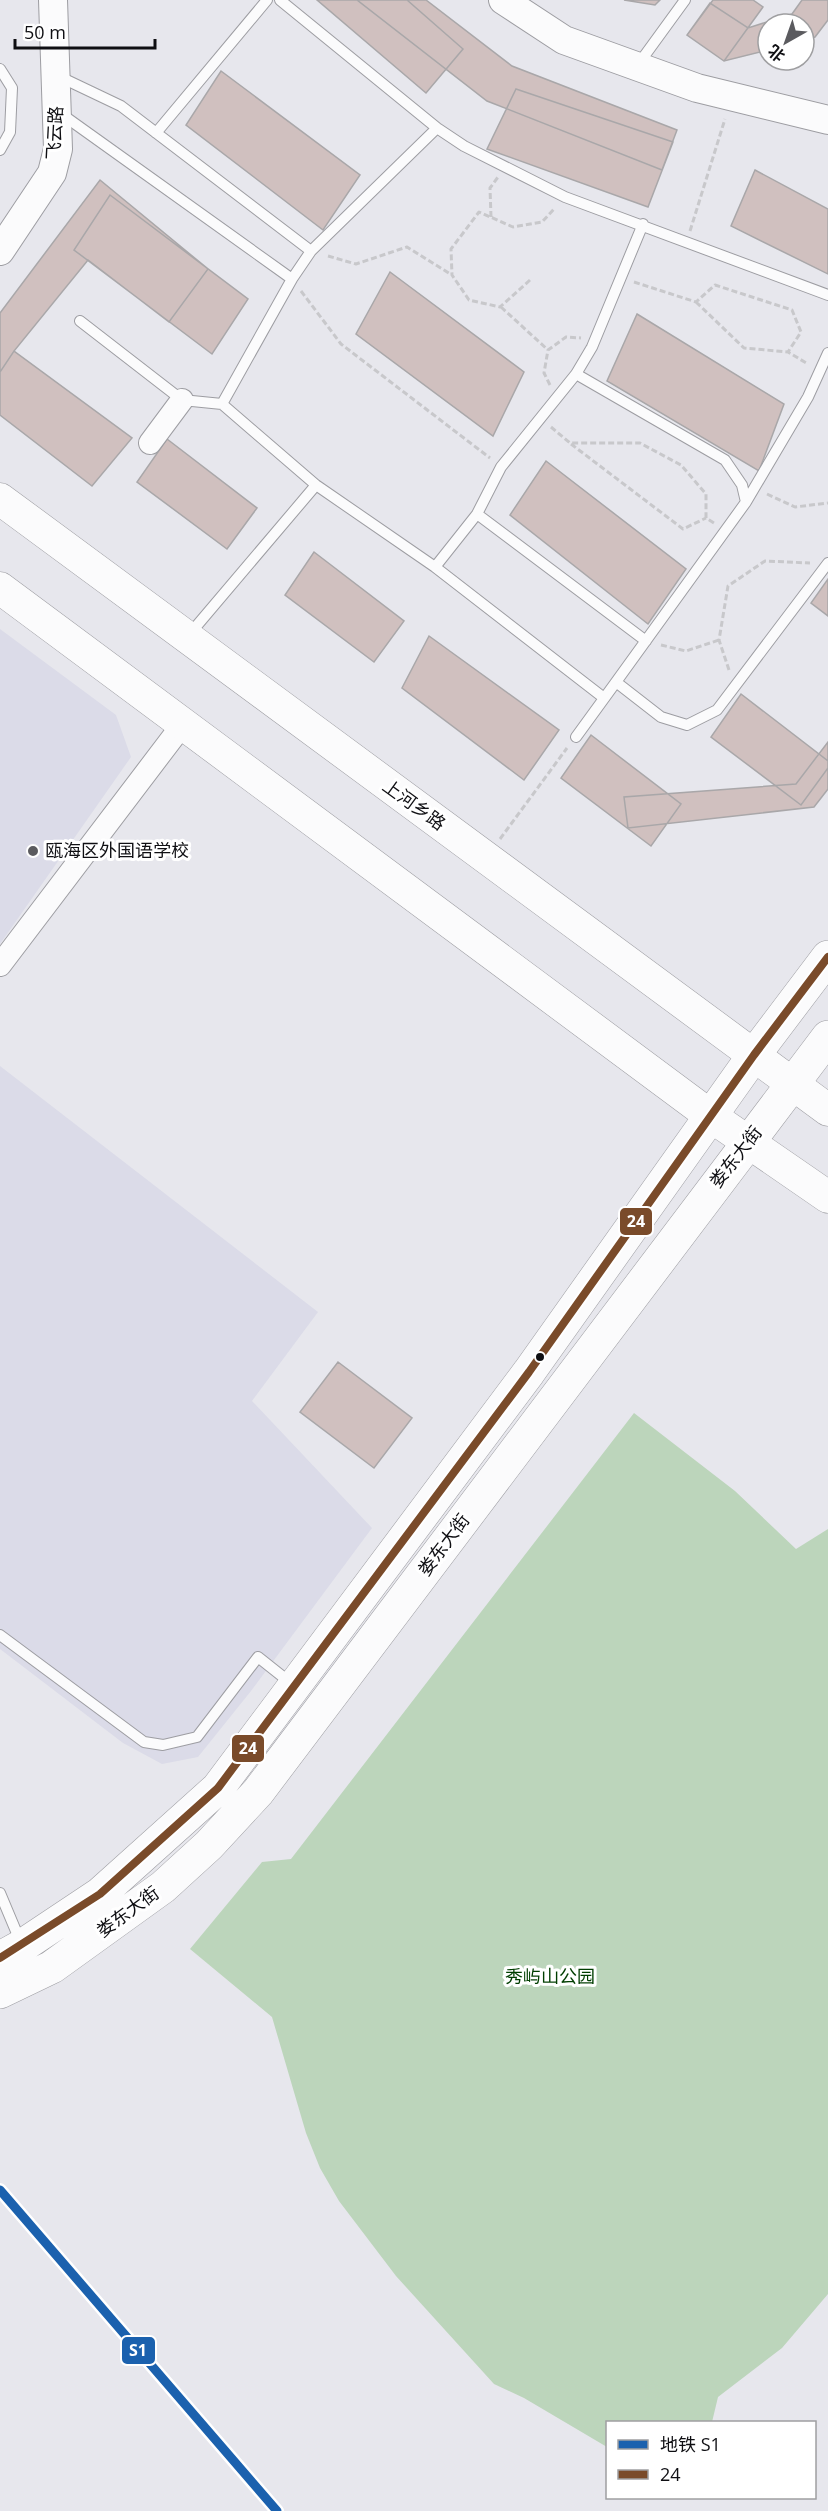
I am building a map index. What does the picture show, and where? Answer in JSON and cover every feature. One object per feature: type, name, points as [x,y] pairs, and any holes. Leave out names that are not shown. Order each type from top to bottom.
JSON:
[{"type":"main road","name":"上河乡路","points":[[0,499],[828,1110]]},
{"type":"main road","points":[[0,588],[712,1117],[749,1140],[828,1197]]},
{"type":"main road","name":"娄东大街","points":[[11,1952],[100,1894],[218,1788],[529,1372],[754,1055],[828,957]]},
{"type":"main road","name":"娄东大街","points":[[0,1992],[52,1967],[163,1887],[209,1845],[258,1792],[828,1037]]},
{"type":"street","name":"飞云路","points":[[0,251],[52,172],[58,149],[53,0]]},
{"type":"street","points":[[503,0],[564,40],[697,88],[828,119]]},
{"type":"street","points":[[150,443],[182,400]]},
{"type":"street","points":[[0,965],[183,724]]},
{"type":"lane","points":[[156,133],[267,0]]},
{"type":"lane","points":[[280,0],[437,128],[464,146],[565,197],[643,224],[828,295]]},
{"type":"lane","points":[[637,66],[685,0]]},
{"type":"lane","points":[[0,69],[12,88],[10,132],[0,150]]},
{"type":"lane","points":[[56,75],[121,106],[310,251]]},
{"type":"lane","points":[[57,110],[292,279]]},
{"type":"lane","points":[[222,404],[310,251],[437,128]]},
{"type":"lane","points":[[435,567],[477,514],[501,466],[576,374],[595,339],[643,224]]},
{"type":"lane","points":[[80,321],[182,400],[222,404],[316,485],[435,567],[604,698]]},
{"type":"lane","points":[[576,737],[746,502],[808,397],[828,353]]},
{"type":"lane","points":[[576,374],[725,460],[742,485],[746,502]]},
{"type":"lane","points":[[187,637],[316,485]]},
{"type":"lane","points":[[477,514],[646,641]]},
{"type":"lane","points":[[616,682],[661,717],[687,724],[717,710],[828,563]]},
{"type":"lane","points":[[0,1635],[144,1742],[163,1745],[197,1737],[258,1657],[295,1686]]},
{"type":"lane","points":[[0,1893],[11,1952]]},
{"type":"path","points":[[687,241],[732,96]]},
{"type":"path","points":[[491,218],[490,188],[506,167]]},
{"type":"path","points":[[452,274],[451,249],[478,212],[513,227],[542,222],[565,197]]},
{"type":"path","points":[[310,251],[356,264],[407,247],[452,274],[469,300],[500,306],[548,350]]},
{"type":"path","points":[[621,277],[696,302],[744,348],[788,351],[820,371]]},
{"type":"path","points":[[292,279],[341,344],[501,466]]},
{"type":"path","points":[[500,306],[530,280]]},
{"type":"path","points":[[696,302],[715,285],[792,310],[801,332],[788,351]]},
{"type":"path","points":[[557,397],[544,373],[548,350],[566,337],[595,339]]},
{"type":"path","points":[[540,418],[683,529],[706,518]]},
{"type":"path","points":[[570,443],[640,443],[681,465],[706,494],[706,518]]},
{"type":"path","points":[[755,488],[795,507],[828,503]]},
{"type":"path","points":[[706,518],[725,531]]},
{"type":"path","points":[[734,686],[719,640],[728,586],[765,561],[828,563]]},
{"type":"path","points":[[646,641],[686,651],[719,640]]},
{"type":"path","points":[[486,858],[576,737]]},
{"type":"shaded area","name":"瓯海区外国语学校","points":[[0,629],[116,715],[131,757],[0,944]]},
{"type":"shaded area","points":[[0,1066],[318,1312],[252,1401],[372,1528],[251,1691],[198,1757],[162,1764],[123,1743],[0,1649]]},
{"type":"green space","name":"秀屿山公园","points":[[634,1413],[735,1491],[796,1549],[828,1529],[828,2294],[782,2348],[718,2397],[712,2421],[606,2421],[606,2446],[524,2398],[494,2384],[396,2276],[339,2201],[320,2168],[306,2133],[272,2017],[190,1949],[262,1862],[291,1859]]},
{"type":"building","points":[[317,0],[407,0],[463,49],[426,93]]},
{"type":"building","points":[[357,0],[426,0],[512,66],[677,130],[662,170],[487,101]]},
{"type":"building","points":[[624,0],[660,0],[655,5]]},
{"type":"building","points":[[713,0],[753,0],[763,7],[759,12],[756,12],[756,17],[724,61],[687,35]]},
{"type":"building","points":[[802,0],[828,0],[828,20],[816,36],[816,12],[793,12]]},
{"type":"building","points":[[710,3],[748,28],[756,25],[756,53],[724,61],[687,35]]},
{"type":"building","points":[[221,71],[360,175],[323,230],[186,125]]},
{"type":"building","points":[[516,89],[673,142],[648,207],[487,149]]},
{"type":"building","points":[[755,170],[828,209],[828,274],[731,226]]},
{"type":"building","points":[[100,180],[208,269],[169,322],[88,260],[14,351],[132,438],[92,486],[0,415],[0,313]]},
{"type":"building","points":[[110,195],[248,299],[212,354],[74,250]]},
{"type":"building","points":[[390,272],[524,372],[493,436],[356,334]]},
{"type":"building","points":[[637,314],[784,404],[759,471],[607,381]]},
{"type":"building","points":[[14,351],[132,438],[92,486],[0,415],[0,372]]},
{"type":"building","points":[[167,439],[257,508],[227,549],[137,482]]},
{"type":"building","points":[[546,461],[686,569],[648,624],[510,515]]},
{"type":"building","points":[[314,552],[404,621],[374,662],[285,595]]},
{"type":"building","points":[[828,579],[828,616],[811,603]]},
{"type":"building","points":[[429,636],[559,730],[524,780],[402,688]]},
{"type":"building","points":[[741,694],[828,761],[828,768],[801,805],[711,737]]},
{"type":"building","points":[[591,735],[681,804],[651,846],[561,778]]},
{"type":"building","points":[[828,742],[828,789],[814,807],[628,828],[624,797],[796,784]]},
{"type":"building","points":[[338,1362],[412,1418],[374,1468],[300,1412]]},
{"type":"metro line","name":"S1","points":[[0,2190],[277,2511]]},
{"type":"transit line","name":"24","points":[[0,1958],[100,1894],[218,1788],[529,1372],[754,1055],[828,957]]},
{"type":"place","name":"瓯海区外国语学校","points":[[33,851]]}]
